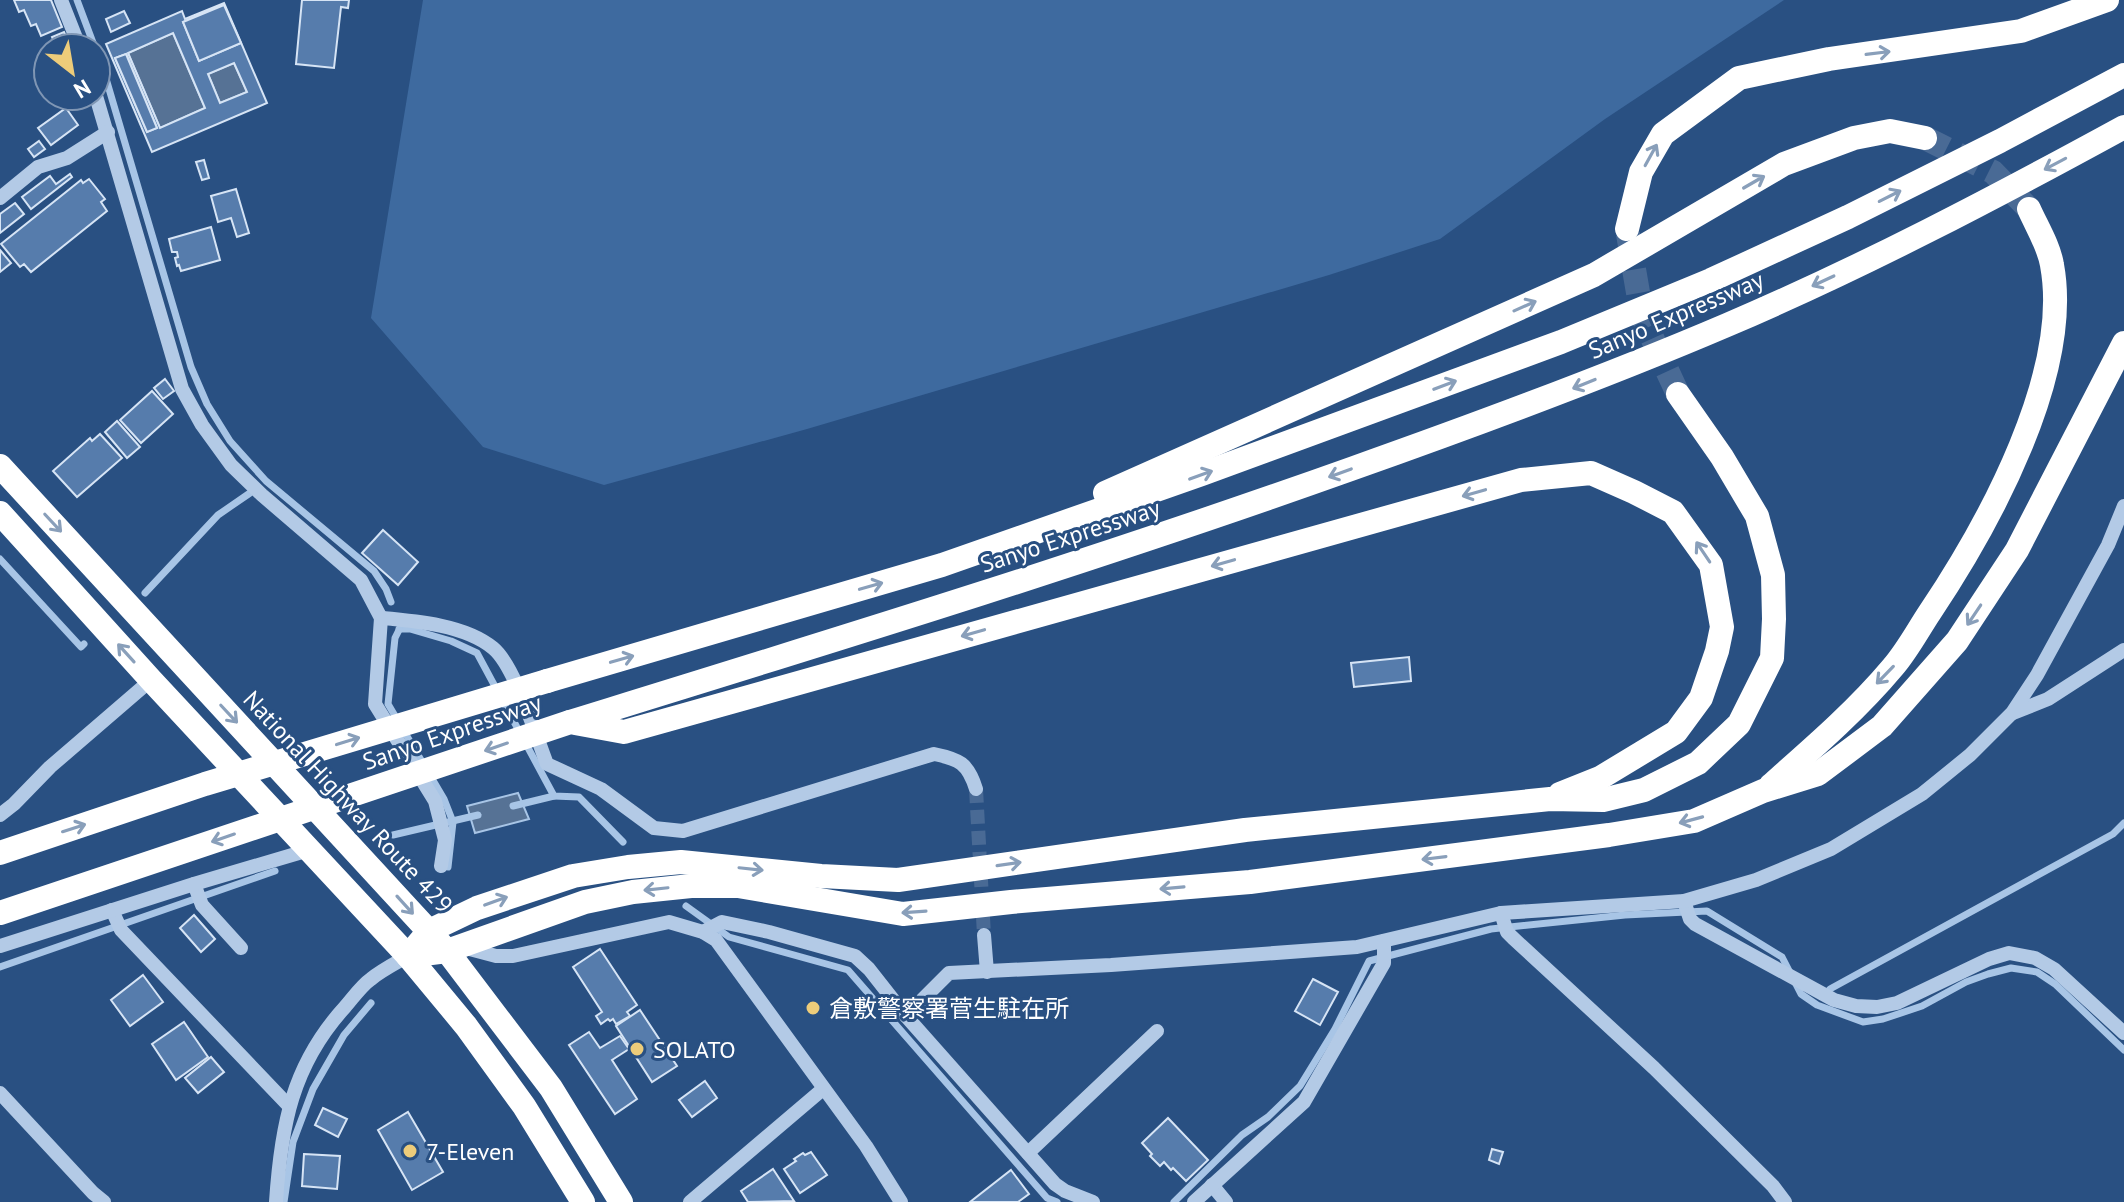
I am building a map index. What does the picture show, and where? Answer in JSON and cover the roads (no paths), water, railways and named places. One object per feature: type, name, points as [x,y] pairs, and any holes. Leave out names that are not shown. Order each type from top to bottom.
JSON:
[{"type":"highway","points":[[1627,229],[1641,172],[1663,134],[1739,78],[1829,59],[2021,31],[2107,0]]},
{"type":"highway","name":"Sanyo Expressway","points":[[0,853],[205,784],[942,565],[1217,469],[1575,336],[1711,280],[1848,217],[2124,75]]},
{"type":"highway","name":"Sanyo Expressway","points":[[0,913],[570,722],[1160,536],[1433,440],[1565,391],[1728,324],[1868,261],[2124,127]]},
{"type":"highway","points":[[942,565],[1594,275],[1784,164],[1854,138],[1890,131],[1925,138]]},
{"type":"highway","points":[[1763,791],[1830,733],[1894,666],[1948,586],[1988,516],[2034,415],[2051,345],[2055,304],[2052,263],[2029,209]]},
{"type":"highway","points":[[408,956],[453,949],[574,906],[633,892],[691,886],[738,886],[903,914],[1250,882],[1694,821],[1763,791],[1818,774],[1882,726],[1957,641],[2017,550],[2124,343]]},
{"type":"highway","points":[[408,956],[429,931],[477,908],[573,876],[628,867],[681,862],[898,880],[1245,830],[1550,799],[1603,800],[1644,790],[1698,763],[1739,724],[1772,658],[1773,575],[1757,516],[1722,457],[1678,394]]},
{"type":"highway","name":"National Highway Route 429","points":[[0,466],[429,931],[453,949],[551,1088],[621,1202]]},
{"type":"highway","points":[[570,722],[624,732],[1521,480],[1591,473],[1673,512],[1711,565],[1722,627],[1701,698],[1676,732],[1600,778],[1550,799]]},
{"type":"highway","points":[[0,513],[408,956],[466,1026],[524,1106],[583,1202]]},
{"type":"street","points":[[61,0],[74,32]]},
{"type":"street","points":[[101,112],[182,389],[202,425],[231,465],[361,580],[381,618],[375,704],[435,801],[445,840],[441,866]]},
{"type":"street","points":[[0,198],[38,167],[67,158],[108,132]]},
{"type":"street","points":[[906,1016],[949,973],[1357,947],[1384,952],[1503,922],[1686,909],[1831,849],[1922,794],[1970,755],[2012,713],[2037,675],[2108,545],[2124,506]]},
{"type":"street","points":[[381,618],[419,621],[469,634],[493,648],[508,667],[547,764],[601,789],[654,828],[683,831],[934,754],[956,759],[971,772],[976,789]]},
{"type":"street","points":[[2012,713],[2048,699],[2124,650]]},
{"type":"street","points":[[0,815],[50,767],[151,680]]},
{"type":"street","points":[[0,946],[116,920],[198,894],[309,850]]},
{"type":"street","points":[[198,894],[241,948]]},
{"type":"street","points":[[1686,909],[1695,924],[1834,1000],[1856,1006],[1877,1007],[1897,1003],[1989,959],[2009,953],[2035,958],[2054,969],[2124,1033]]},
{"type":"street","points":[[116,920],[289,1106]]},
{"type":"street","points":[[453,949],[513,956],[669,922],[709,928],[722,922],[855,956],[1055,1184],[1093,1202]]},
{"type":"street","points":[[1503,922],[1773,1186],[1785,1202]]},
{"type":"street","points":[[709,928],[866,1146],[901,1202]]},
{"type":"street","points":[[984,935],[987,972]]},
{"type":"street","points":[[1194,1202],[1304,1102],[1384,952]]},
{"type":"street","points":[[276,1202],[279,1161],[289,1106],[306,1060],[332,1021],[369,980],[408,956]]},
{"type":"street","points":[[1028,1153],[1157,1031]]},
{"type":"street","points":[[690,1202],[823,1089]]},
{"type":"street","points":[[0,1093],[104,1202]]},
{"type":"street","points":[[1212,1185],[1226,1202]]},
{"type":"waterway","points":[[77,0],[89,32]]},
{"type":"waterway","points":[[112,99],[191,367],[207,404],[230,441],[266,481],[374,571],[391,602]]},
{"type":"waterway","points":[[145,593],[218,515],[250,493]]},
{"type":"waterway","points":[[0,559],[81,647],[84,644]]},
{"type":"waterway","points":[[399,629],[410,629],[451,641],[477,653],[554,796],[579,797],[623,842]]},
{"type":"waterway","points":[[399,630],[395,638],[388,704],[444,799],[453,822],[448,867]]},
{"type":"waterway","points":[[513,806],[554,796]]},
{"type":"waterway","points":[[393,835],[478,815]]},
{"type":"waterway","points":[[1830,989],[2113,834],[2124,823]]},
{"type":"waterway","points":[[0,967],[275,871]]},
{"type":"waterway","points":[[686,906],[729,937],[848,970],[1047,1198],[1057,1202]]},
{"type":"waterway","points":[[1174,1202],[1242,1135],[1268,1117],[1300,1086],[1335,1029],[1369,961],[1491,929],[1625,915],[1707,911],[1782,957],[1801,994],[1817,1005],[1863,1022],[1922,1006],[1988,974],[2011,968],[2037,972],[2055,984],[2124,1050]]},
{"type":"waterway","points":[[284,1202],[293,1142],[313,1089],[344,1035],[371,1003]]},
{"type":"tunnel","points":[[1925,138],[1993,172],[2029,209]]},
{"type":"tunnel","points":[[1628,234],[1642,316],[1678,394]]},
{"type":"tunnel","points":[[976,789],[984,935]]},
{"type":"place","name":"倉敷警察署菅生駐在所","points":[[813,1008]]},
{"type":"place","name":"SOLATO","points":[[637,1049]]},
{"type":"place","name":"7-Eleven","points":[[410,1151]]}]
